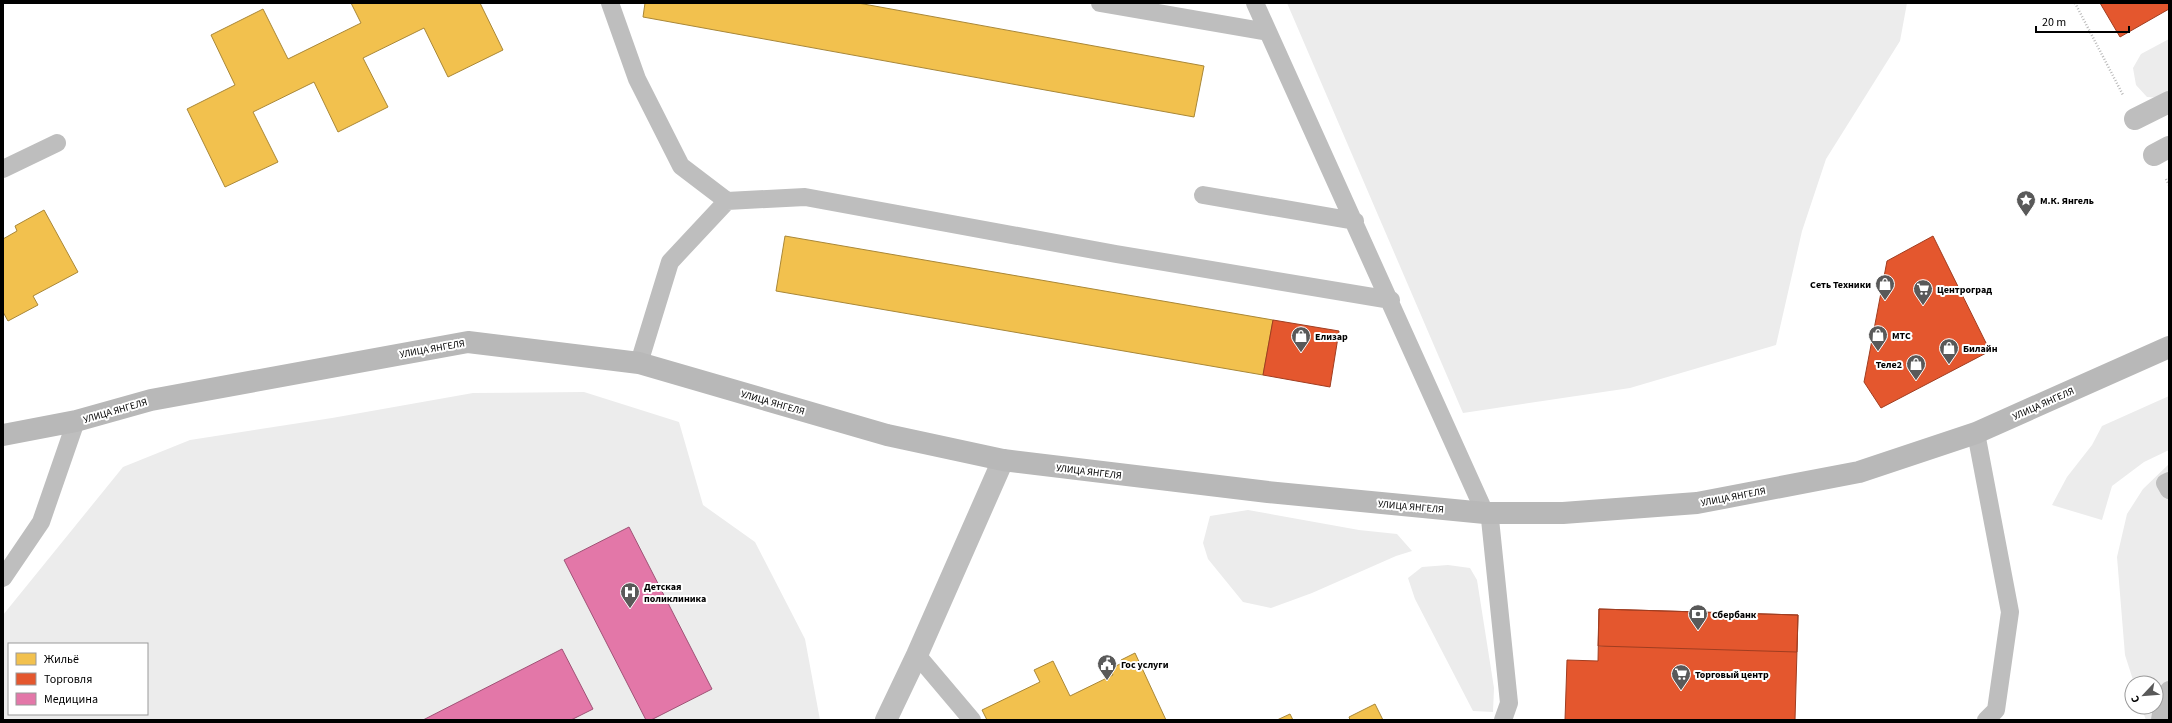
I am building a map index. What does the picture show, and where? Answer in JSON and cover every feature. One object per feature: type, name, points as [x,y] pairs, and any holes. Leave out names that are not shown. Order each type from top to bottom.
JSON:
[{"type":"street","points":[[2135,119],[2169,102]]},
{"type":"street","name":"УЛИЦА ЯНГЕЛЯ","points":[[3,435],[76,421],[151,400],[468,342],[640,362],[887,435],[1002,460],[1268,492],[1485,513],[1563,513],[1698,502],[1859,472],[1976,433],[2169,347]]},
{"type":"street","points":[[886,720],[917,655],[1002,460]]},
{"type":"lane","points":[[610,3],[637,79],[681,166],[727,201],[805,197],[1116,254],[1390,300]]},
{"type":"lane","points":[[1100,3],[1268,32]]},
{"type":"lane","points":[[1255,3],[1485,513],[1490,520],[1509,703],[1503,720]]},
{"type":"lane","points":[[3,169],[57,143]]},
{"type":"lane","points":[[1203,195],[1355,222]]},
{"type":"lane","points":[[640,362],[670,262],[727,201]]},
{"type":"lane","points":[[3,578],[41,522],[76,421]]},
{"type":"lane","points":[[1976,433],[2010,612],[1996,710],[1986,720]]},
{"type":"lane","points":[[2169,481],[2165,483],[2169,490]]},
{"type":"lane","points":[[917,655],[972,720]]},
{"type":"lane","points":[[2160,720],[2163,700],[2169,690]]},
{"type":"shaded area","points":[[1287,3],[1907,3],[1900,41],[1826,159],[1802,231],[1776,345],[1630,388],[1463,413]]},
{"type":"shaded area","points":[[2169,39],[2169,94],[2161,98],[2147,97],[2136,85],[2133,68],[2141,54]]},
{"type":"shaded area","points":[[584,392],[679,422],[703,505],[755,542],[805,639],[820,720],[3,720],[3,615],[123,467],[190,440],[332,418],[473,393]]},
{"type":"shaded area","points":[[2169,396],[2169,450],[2144,462],[2112,486],[2102,520],[2052,505],[2067,477],[2092,445],[2102,426]]},
{"type":"shaded area","points":[[2169,464],[2169,716],[2162,720],[2146,720],[2144,715],[2164,715],[2164,675],[2131,675],[2125,655],[2117,557],[2127,514],[2143,489]]},
{"type":"shaded area","points":[[1248,510],[1359,530],[1397,534],[1412,551],[1396,556],[1312,593],[1271,608],[1243,602],[1208,559],[1203,543],[1210,516]]},
{"type":"shaded area","points":[[1448,565],[1470,568],[1477,580],[1494,688],[1493,712],[1473,711],[1415,599],[1408,578],[1422,567]]},
{"type":"building: Жильё","points":[[351,3],[480,3],[503,50],[448,77],[424,28],[363,58],[388,107],[338,132],[314,82],[253,112],[278,162],[225,187],[187,109],[235,85],[211,35],[263,9],[288,59],[361,23]]},
{"type":"building: Жильё","points":[[645,3],[858,3],[1204,66],[1194,117],[643,17]]},
{"type":"building: Жильё","points":[[44,210],[78,272],[33,296],[38,305],[8,321],[3,312],[3,239],[17,231],[15,226]]},
{"type":"building: Жильё","points":[[785,236],[1273,320],[1263,375],[776,291]]},
{"type":"building: Жильё","points":[[1135,653],[1166,720],[987,720],[982,710],[1040,682],[1034,670],[1053,661],[1070,696],[1113,675],[1110,669],[1122,663],[1121,660]]},
{"type":"building: Жильё","points":[[1375,704],[1383,720],[1350,720],[1349,717]]},
{"type":"building: Жильё","points":[[1290,714],[1293,720],[1277,720]]},
{"type":"building: Торговля","points":[[2100,3],[2169,3],[2169,9],[2120,37]]},
{"type":"building: Торговля","name":"Центроград","points":[[1933,236],[1990,351],[1881,408],[1864,382],[1887,261]]},
{"type":"building: Торговля","name":"Елизар","points":[[1273,320],[1339,331],[1330,387],[1263,375]]},
{"type":"building: Торговля","name":"Торговый центр","points":[[1599,609],[1798,615],[1795,720],[1565,720],[1567,660],[1598,661]]},
{"type":"building: Торговля","name":"Сбербанк","points":[[1599,609],[1798,615],[1797,652],[1598,646]]},
{"type":"building: Медицина","name":"Детская поликлиника","points":[[629,527],[712,689],[651,720],[646,720],[564,560]]},
{"type":"building: Медицина","points":[[562,649],[593,709],[571,720],[423,720]]},
{"type":"place","name":"М.К. Янгель","points":[[2026,217]]},
{"type":"place","name":"Сеть Техники","points":[[1885,301]]},
{"type":"place","name":"Центроград","points":[[1923,306]]},
{"type":"place","name":"МТС","points":[[1878,352]]},
{"type":"place","name":"Елизар","points":[[1301,353]]},
{"type":"place","name":"Билайн","points":[[1949,365]]},
{"type":"place","name":"Теле2","points":[[1916,381]]},
{"type":"place","name":"Детская поликлиника","points":[[630,609]]},
{"type":"place","name":"Сбербанк","points":[[1698,631]]},
{"type":"place","name":"Гос услуги","points":[[1107,681]]},
{"type":"place","name":"Торговый центр","points":[[1681,691]]}]
